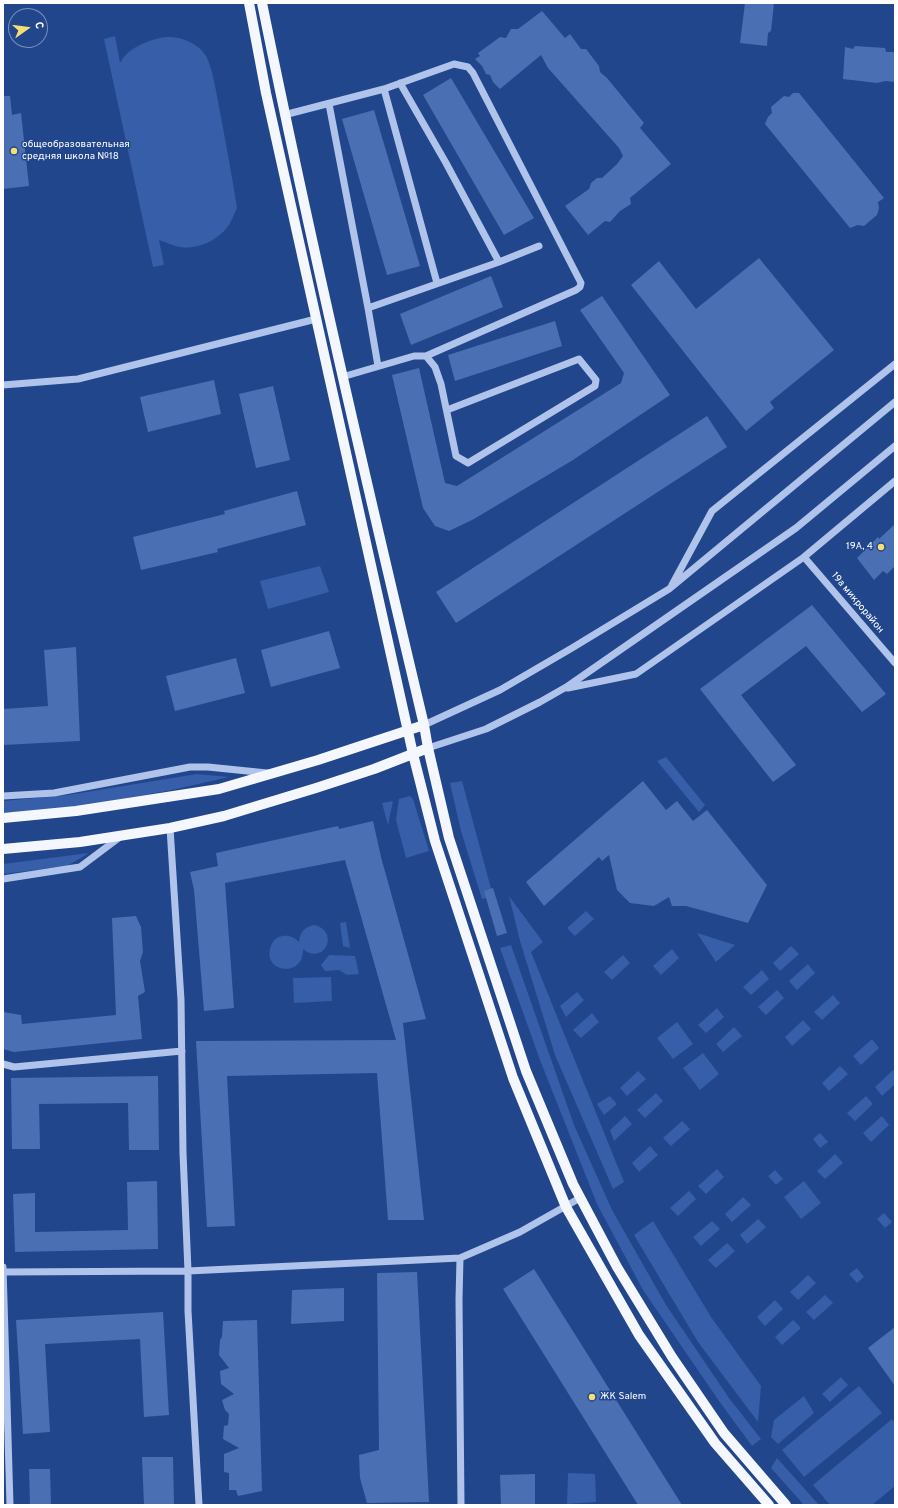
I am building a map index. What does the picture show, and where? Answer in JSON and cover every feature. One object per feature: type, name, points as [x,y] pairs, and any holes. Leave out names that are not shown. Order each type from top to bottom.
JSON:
[{"type":"main road","points":[[249,3],[266,93],[413,754],[435,841],[513,1078],[566,1207],[639,1335],[715,1443],[769,1505]]},
{"type":"main road","points":[[262,3],[284,115],[342,377],[449,838],[526,1071],[573,1184],[617,1267],[672,1357],[724,1433],[786,1505]]},
{"type":"main road","points":[[3,818],[76,811],[219,789],[318,760],[408,729],[424,725]]},
{"type":"main road","points":[[3,849],[80,842],[123,834],[170,828],[224,816],[316,788],[428,748]]},
{"type":"street","points":[[284,115],[384,89],[454,64],[468,67],[473,73],[581,283],[580,287],[576,290],[426,356],[414,356],[342,377]]},
{"type":"street","points":[[400,83],[446,163],[499,262]]},
{"type":"street","points":[[384,89],[437,283]]},
{"type":"street","points":[[329,104],[378,366]]},
{"type":"street","points":[[368,308],[499,262],[539,246]]},
{"type":"street","points":[[3,385],[78,380],[316,319]]},
{"type":"street","points":[[426,356],[435,366],[447,410],[456,456],[468,463],[595,386],[596,380],[579,359],[447,410]]},
{"type":"street","points":[[669,589],[712,511],[895,364]]},
{"type":"street","points":[[424,725],[500,690],[669,589],[895,402]]},
{"type":"street","points":[[428,748],[486,728],[540,702],[564,688],[796,528],[895,446]]},
{"type":"street","points":[[564,688],[636,674],[804,556],[895,481]]},
{"type":"street","name":"19а микрорайон","points":[[804,556],[895,663]]},
{"type":"street","points":[[3,796],[54,793],[190,767],[208,767],[271,774]]},
{"type":"street","points":[[170,828],[181,1000],[188,1311],[199,1505]]},
{"type":"street","points":[[3,879],[80,867],[123,834]]},
{"type":"street","points":[[3,1064],[14,1067],[182,1051]]},
{"type":"street","points":[[3,1272],[188,1271],[460,1258],[520,1232],[580,1198]]},
{"type":"street","points":[[460,1258],[461,1505]]},
{"type":"street","points":[[3,1267],[10,1505]]},
{"type":"shaded area","points":[[115,36],[120,63],[127,53],[137,46],[160,38],[172,37],[186,40],[198,47],[206,56],[211,68],[237,208],[225,230],[207,243],[187,248],[159,240],[164,265],[153,267],[104,39]]},
{"type":"shaded area","points":[[320,566],[329,592],[268,609],[260,581]]},
{"type":"shaded area","points":[[666,757],[705,805],[699,812],[657,761]]},
{"type":"shaded area","points":[[197,774],[229,777],[172,790],[78,807],[3,813],[3,801],[68,795]]},
{"type":"shaded area","points":[[462,781],[493,896],[482,899],[461,831],[450,783]]},
{"type":"shaded area","points":[[410,796],[413,799],[429,851],[406,858],[396,820],[399,799]]},
{"type":"shaded area","points":[[393,801],[388,825],[382,803]]},
{"type":"shaded area","points":[[89,853],[67,866],[3,874],[3,864]]},
{"type":"shaded area","points":[[509,896],[543,942],[531,952],[624,1182],[613,1189],[555,1055],[520,941]]},
{"type":"shaded area","points":[[586,911],[594,919],[575,936],[567,928]]},
{"type":"shaded area","points":[[346,922],[350,948],[343,946],[340,923]]},
{"type":"shaded area","points":[[315,925],[323,929],[327,935],[328,941],[322,951],[317,954],[310,953],[303,949],[302,958],[297,965],[291,968],[285,969],[278,967],[273,963],[270,957],[270,949],[276,939],[282,936],[288,936],[293,937],[299,942],[304,930]]},
{"type":"shaded area","points":[[697,933],[735,945],[716,962]]},
{"type":"shaded area","points":[[511,945],[574,1125],[612,1210],[666,1305],[729,1398],[761,1439],[752,1446],[719,1401],[643,1290],[597,1204],[540,1060],[500,948]]},
{"type":"shaded area","points":[[791,946],[799,954],[780,971],[773,963]]},
{"type":"shaded area","points":[[672,949],[679,958],[661,975],[653,966]]},
{"type":"shaded area","points":[[329,955],[355,956],[359,974],[347,975],[339,970],[325,971],[321,965]]},
{"type":"shaded area","points":[[623,955],[630,963],[612,980],[604,972]]},
{"type":"shaded area","points":[[808,964],[815,973],[797,990],[789,981]]},
{"type":"shaded area","points":[[762,970],[769,979],[751,995],[743,987]]},
{"type":"shaded area","points":[[331,977],[332,1001],[294,1003],[293,978]]},
{"type":"shaded area","points":[[777,990],[784,998],[766,1015],[758,1007]]},
{"type":"shaded area","points":[[577,992],[584,1000],[566,1017],[560,1006]]},
{"type":"shaded area","points":[[833,995],[840,1003],[822,1020],[814,1012]]},
{"type":"shaded area","points":[[717,1008],[724,1017],[706,1033],[698,1025]]},
{"type":"shaded area","points":[[592,1013],[599,1022],[581,1038],[573,1030]]},
{"type":"shaded area","points":[[803,1020],[811,1029],[792,1046],[785,1037]]},
{"type":"shaded area","points":[[677,1022],[693,1044],[673,1059],[657,1038]]},
{"type":"shaded area","points":[[734,1027],[742,1036],[723,1052],[716,1044]]},
{"type":"shaded area","points":[[872,1039],[879,1048],[861,1065],[853,1056]]},
{"type":"shaded area","points":[[703,1053],[719,1074],[700,1090],[683,1068]]},
{"type":"shaded area","points":[[840,1066],[848,1074],[829,1091],[822,1083]]},
{"type":"shaded area","points":[[893,1070],[895,1072],[895,1084],[882,1096],[875,1087]]},
{"type":"shaded area","points":[[638,1071],[646,1079],[627,1096],[620,1088]]},
{"type":"shaded area","points":[[656,1093],[663,1101],[645,1118],[637,1110]]},
{"type":"shaded area","points":[[610,1096],[617,1104],[604,1115],[597,1104]]},
{"type":"shaded area","points":[[866,1096],[873,1104],[855,1121],[847,1113]]},
{"type":"shaded area","points":[[625,1116],[632,1124],[614,1141],[610,1130]]},
{"type":"shaded area","points":[[882,1116],[889,1125],[871,1142],[863,1133]]},
{"type":"shaded area","points":[[682,1121],[690,1129],[671,1146],[663,1138]]},
{"type":"shaded area","points":[[820,1133],[828,1142],[820,1148],[813,1139]]},
{"type":"shaded area","points":[[650,1146],[658,1155],[639,1172],[632,1163]]},
{"type":"shaded area","points":[[835,1154],[843,1163],[825,1179],[817,1171]]},
{"type":"shaded area","points":[[717,1169],[724,1177],[706,1194],[698,1186]]},
{"type":"shaded area","points":[[775,1170],[783,1179],[776,1185],[768,1176]]},
{"type":"shaded area","points":[[804,1181],[821,1203],[801,1219],[784,1197]]},
{"type":"shaded area","points":[[689,1191],[696,1199],[678,1216],[670,1208]]},
{"type":"shaded area","points":[[743,1197],[751,1205],[732,1222],[725,1214]]},
{"type":"shaded area","points":[[884,1213],[892,1222],[885,1228],[877,1219]]},
{"type":"shaded area","points":[[758,1219],[766,1227],[747,1244],[740,1235]]},
{"type":"shaded area","points":[[653,1221],[711,1317],[761,1386],[758,1422],[698,1342],[634,1235]]},
{"type":"shaded area","points":[[712,1221],[720,1229],[701,1246],[693,1237]]},
{"type":"shaded area","points":[[727,1243],[735,1251],[716,1268],[708,1260]]},
{"type":"shaded area","points":[[857,1268],[864,1277],[857,1283],[849,1274]]},
{"type":"shaded area","points":[[808,1275],[816,1283],[798,1300],[790,1292]]},
{"type":"shaded area","points":[[825,1295],[833,1303],[814,1320],[806,1312]]},
{"type":"shaded area","points":[[775,1300],[783,1309],[765,1326],[757,1317]]},
{"type":"shaded area","points":[[793,1320],[801,1328],[782,1345],[775,1337]]},
{"type":"shaded area","points":[[841,1377],[848,1385],[830,1402],[822,1394]]},
{"type":"shaded area","points":[[859,1386],[882,1413],[804,1477],[782,1450]]},
{"type":"shaded area","points":[[804,1396],[814,1413],[778,1444],[771,1437],[774,1420]]},
{"type":"shaded area","points":[[892,1419],[895,1423],[895,1486],[872,1505],[830,1505],[813,1485]]},
{"type":"shaded area","points":[[777,1458],[819,1505],[804,1505],[771,1468]]},
{"type":"shaded area","points":[[568,1473],[595,1474],[596,1502],[567,1504]]},
{"type":"building","points":[[745,3],[774,3],[771,31],[768,33],[767,46],[740,43]]},
{"type":"building","points":[[542,11],[565,38],[570,34],[581,49],[586,49],[599,66],[600,72],[607,78],[644,123],[640,128],[671,164],[630,198],[631,204],[620,211],[610,222],[605,221],[588,235],[565,206],[589,189],[591,183],[597,178],[602,178],[617,164],[623,156],[619,148],[548,68],[541,55],[500,89],[493,82],[490,75],[486,74],[482,66],[475,59],[480,56],[478,53],[500,37],[506,38],[511,29],[518,29]]},
{"type":"building","points":[[855,46],[885,48],[886,52],[895,52],[895,82],[885,81],[877,83],[843,79],[845,47],[853,49]]},
{"type":"building","points":[[451,78],[534,218],[504,235],[423,95]]},
{"type":"building","points":[[793,93],[799,93],[884,198],[878,202],[879,208],[877,215],[864,226],[858,225],[850,228],[765,124],[768,117],[772,113],[771,107],[784,96],[789,97]]},
{"type":"building","name":"общеобразовательная средняя школа №18","points":[[3,96],[10,96],[12,115],[21,113],[29,186],[3,189]]},
{"type":"building","points":[[374,110],[420,266],[387,275],[342,119]]},
{"type":"building","points":[[759,258],[834,350],[770,402],[774,408],[746,431],[631,285],[659,261],[696,309]]},
{"type":"building","points":[[491,276],[503,307],[411,345],[400,314]]},
{"type":"building","points":[[602,296],[670,395],[573,460],[474,519],[449,531],[435,526],[423,508],[392,375],[419,368],[445,483],[457,486],[621,383],[624,373],[580,310]]},
{"type":"building","points":[[555,321],[562,346],[455,381],[448,355]]},
{"type":"building","points":[[214,380],[221,414],[148,432],[140,397]]},
{"type":"building","points":[[273,386],[290,460],[256,468],[239,394]]},
{"type":"building","points":[[707,416],[727,447],[456,623],[436,592]]},
{"type":"building","points":[[297,491],[306,525],[217,549],[218,552],[141,570],[133,537],[225,514],[224,511]]},
{"type":"building","name":"19А, 4","points":[[895,524],[895,566],[887,574],[883,571],[874,580],[857,558],[878,537],[879,539]]},
{"type":"building","points":[[812,605],[886,694],[862,712],[806,646],[741,695],[796,765],[773,782],[700,689]]},
{"type":"building","points":[[329,631],[340,668],[271,687],[261,650]]},
{"type":"building","points":[[76,647],[80,741],[3,745],[3,709],[48,706],[44,650]]},
{"type":"building","points":[[236,658],[245,693],[175,711],[166,676]]},
{"type":"building","points":[[643,781],[666,810],[677,801],[693,821],[707,810],[767,885],[748,923],[686,906],[672,906],[669,897],[654,906],[630,903],[617,890],[609,855],[602,861],[599,857],[544,906],[526,882]]},
{"type":"building","points":[[373,821],[381,857],[426,1019],[403,1023],[424,1220],[388,1220],[377,1073],[227,1076],[235,1226],[207,1227],[196,1041],[396,1040],[345,860],[225,883],[234,1008],[204,1011],[194,890],[190,872],[218,866],[216,853],[338,826],[339,829]]},
{"type":"building","points":[[493,888],[507,933],[497,936],[484,891]]},
{"type":"building","points":[[136,916],[141,927],[143,952],[140,961],[145,992],[138,996],[142,1039],[14,1052],[3,1049],[3,1012],[21,1015],[22,1024],[116,1015],[112,918]]},
{"type":"building","points":[[158,1076],[159,1150],[129,1150],[128,1103],[39,1104],[40,1149],[12,1149],[11,1078]]},
{"type":"building","points":[[157,1181],[158,1249],[15,1252],[13,1194],[35,1193],[35,1232],[128,1230],[127,1182]]},
{"type":"building","name":"ЖК Salem","points":[[534,1269],[682,1505],[638,1505],[503,1289]]},
{"type":"building","points":[[417,1272],[429,1502],[367,1503],[360,1478],[359,1455],[379,1450],[377,1273]]},
{"type":"building","points":[[344,1288],[344,1321],[291,1324],[292,1290]]},
{"type":"building","points":[[163,1312],[169,1415],[144,1417],[140,1339],[45,1344],[50,1432],[23,1434],[16,1320]]},
{"type":"building","points":[[257,1320],[262,1491],[238,1496],[236,1490],[229,1490],[229,1473],[224,1472],[224,1454],[239,1448],[223,1439],[224,1426],[228,1425],[229,1414],[225,1410],[222,1400],[234,1394],[221,1384],[220,1371],[229,1368],[219,1355],[220,1340],[222,1337],[223,1321]]},
{"type":"building","points":[[895,1327],[895,1386],[868,1348]]},
{"type":"building","points":[[142,1457],[173,1457],[174,1505],[144,1505]]},
{"type":"building","points":[[29,1469],[50,1469],[51,1505],[30,1505]]},
{"type":"building","points":[[535,1474],[535,1505],[501,1505],[500,1475]]},
{"type":"place","name":"общеобразовательная средняя школа №18","points":[[14,151]]},
{"type":"place","name":"19А, 4","points":[[881,547]]},
{"type":"place","name":"ЖК Salem","points":[[592,1397]]}]
